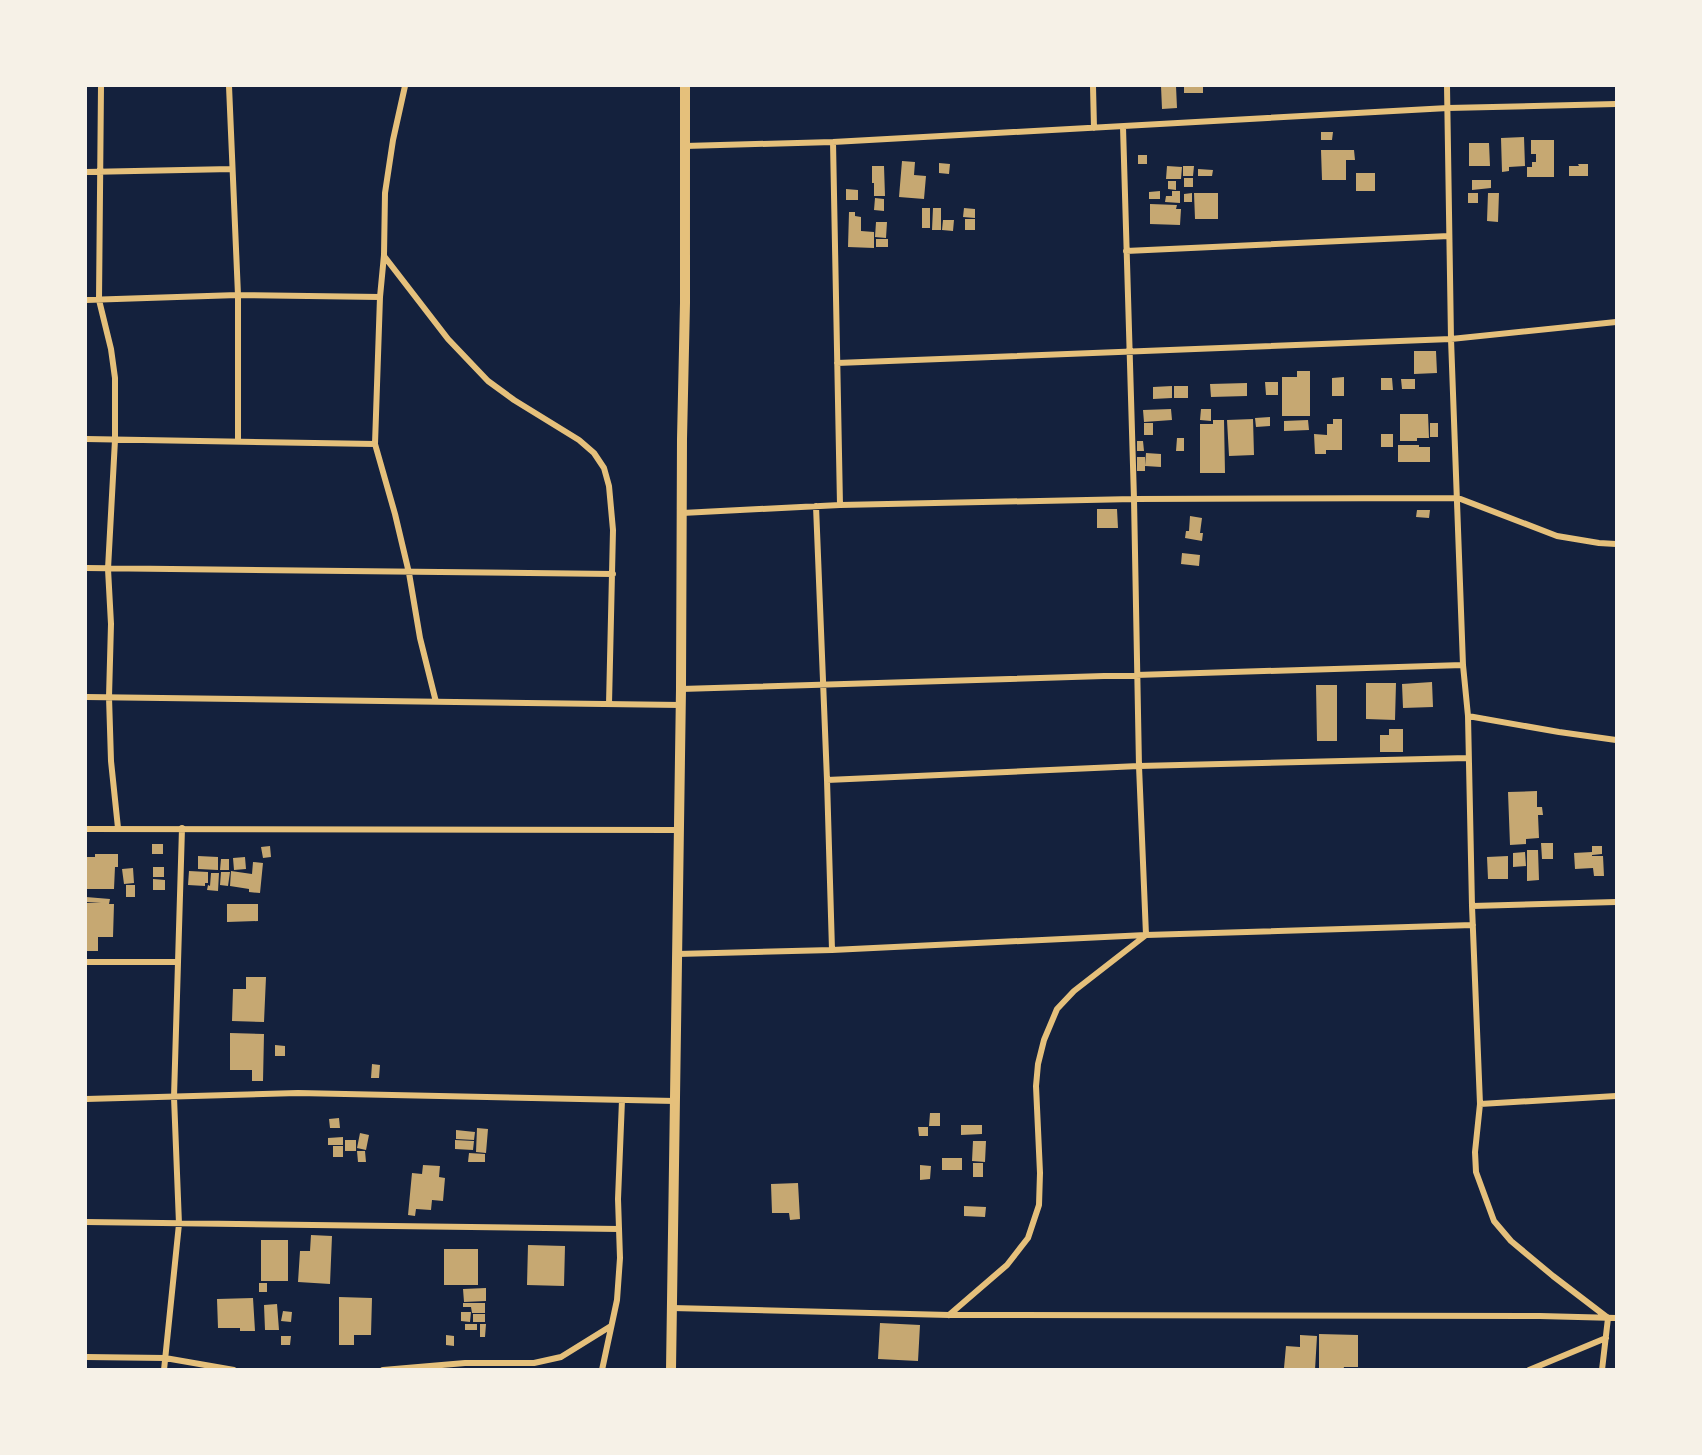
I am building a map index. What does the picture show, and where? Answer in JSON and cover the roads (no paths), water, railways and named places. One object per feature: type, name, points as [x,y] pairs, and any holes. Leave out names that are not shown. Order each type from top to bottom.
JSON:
[{"type":"street","points":[[102,86],[99,300],[111,349],[115,378],[115,440],[108,569],[111,638],[109,698],[111,771],[118,828]]},
{"type":"street","points":[[229,86],[238,295],[238,441]]},
{"type":"street","points":[[405,86],[393,140],[385,193],[375,444],[409,573],[420,638],[436,702]]},
{"type":"street","points":[[671,1370],[681,705],[685,86]]},
{"type":"street","points":[[1093,86],[1094,128]]},
{"type":"street","points":[[1447,86],[1451,339],[1463,665],[1468,716],[1472,906],[1480,1104],[1475,1152],[1476,1172],[1494,1221],[1511,1241],[1608,1318]]},
{"type":"street","points":[[685,146],[833,142],[1448,108],[1617,104]]},
{"type":"street","points":[[1123,127],[1139,766],[1146,935]]},
{"type":"street","points":[[833,142],[840,505]]},
{"type":"street","points":[[86,172],[232,169]]},
{"type":"street","points":[[1126,251],[1449,236]]},
{"type":"street","points":[[384,255],[448,339],[488,381],[579,440],[594,453],[604,468],[609,486],[613,530],[609,704]]},
{"type":"street","points":[[86,300],[238,295],[380,297]]},
{"type":"street","points":[[837,363],[1451,339],[1617,322]]},
{"type":"street","points":[[86,439],[375,444]]},
{"type":"street","points":[[682,513],[840,505],[1134,499],[1458,498],[1557,536],[1617,544]]},
{"type":"street","points":[[816,506],[832,950]]},
{"type":"street","points":[[86,568],[613,574]]},
{"type":"street","points":[[681,689],[1463,665]]},
{"type":"street","points":[[86,697],[681,705]]},
{"type":"street","points":[[1468,716],[1617,740]]},
{"type":"street","points":[[827,780],[1139,766],[1468,758]]},
{"type":"street","points":[[164,1370],[179,1224],[174,1097],[182,828]]},
{"type":"street","points":[[86,829],[678,830]]},
{"type":"street","points":[[1472,906],[1617,902]]},
{"type":"street","points":[[677,954],[832,950],[1146,935],[1473,925]]},
{"type":"street","points":[[949,1315],[1007,1265],[1028,1238],[1039,1205],[1040,1173],[1036,1086],[1038,1064],[1044,1040],[1057,1009],[1074,991],[1146,935]]},
{"type":"street","points":[[86,962],[178,962]]},
{"type":"street","points":[[86,1099],[298,1093],[675,1101]]},
{"type":"street","points":[[1480,1104],[1617,1096]]},
{"type":"street","points":[[602,1370],[618,1290],[620,1258],[618,1199],[622,1100]]},
{"type":"street","points":[[86,1222],[619,1229]]},
{"type":"street","points":[[672,1308],[949,1315],[1617,1318]]},
{"type":"street","points":[[1602,1370],[1608,1318]]},
{"type":"street","points":[[382,1370],[465,1363],[534,1363],[561,1357],[611,1326]]},
{"type":"street","points":[[1529,1370],[1606,1338]]},
{"type":"street","points":[[86,1357],[165,1358],[234,1370]]}]
